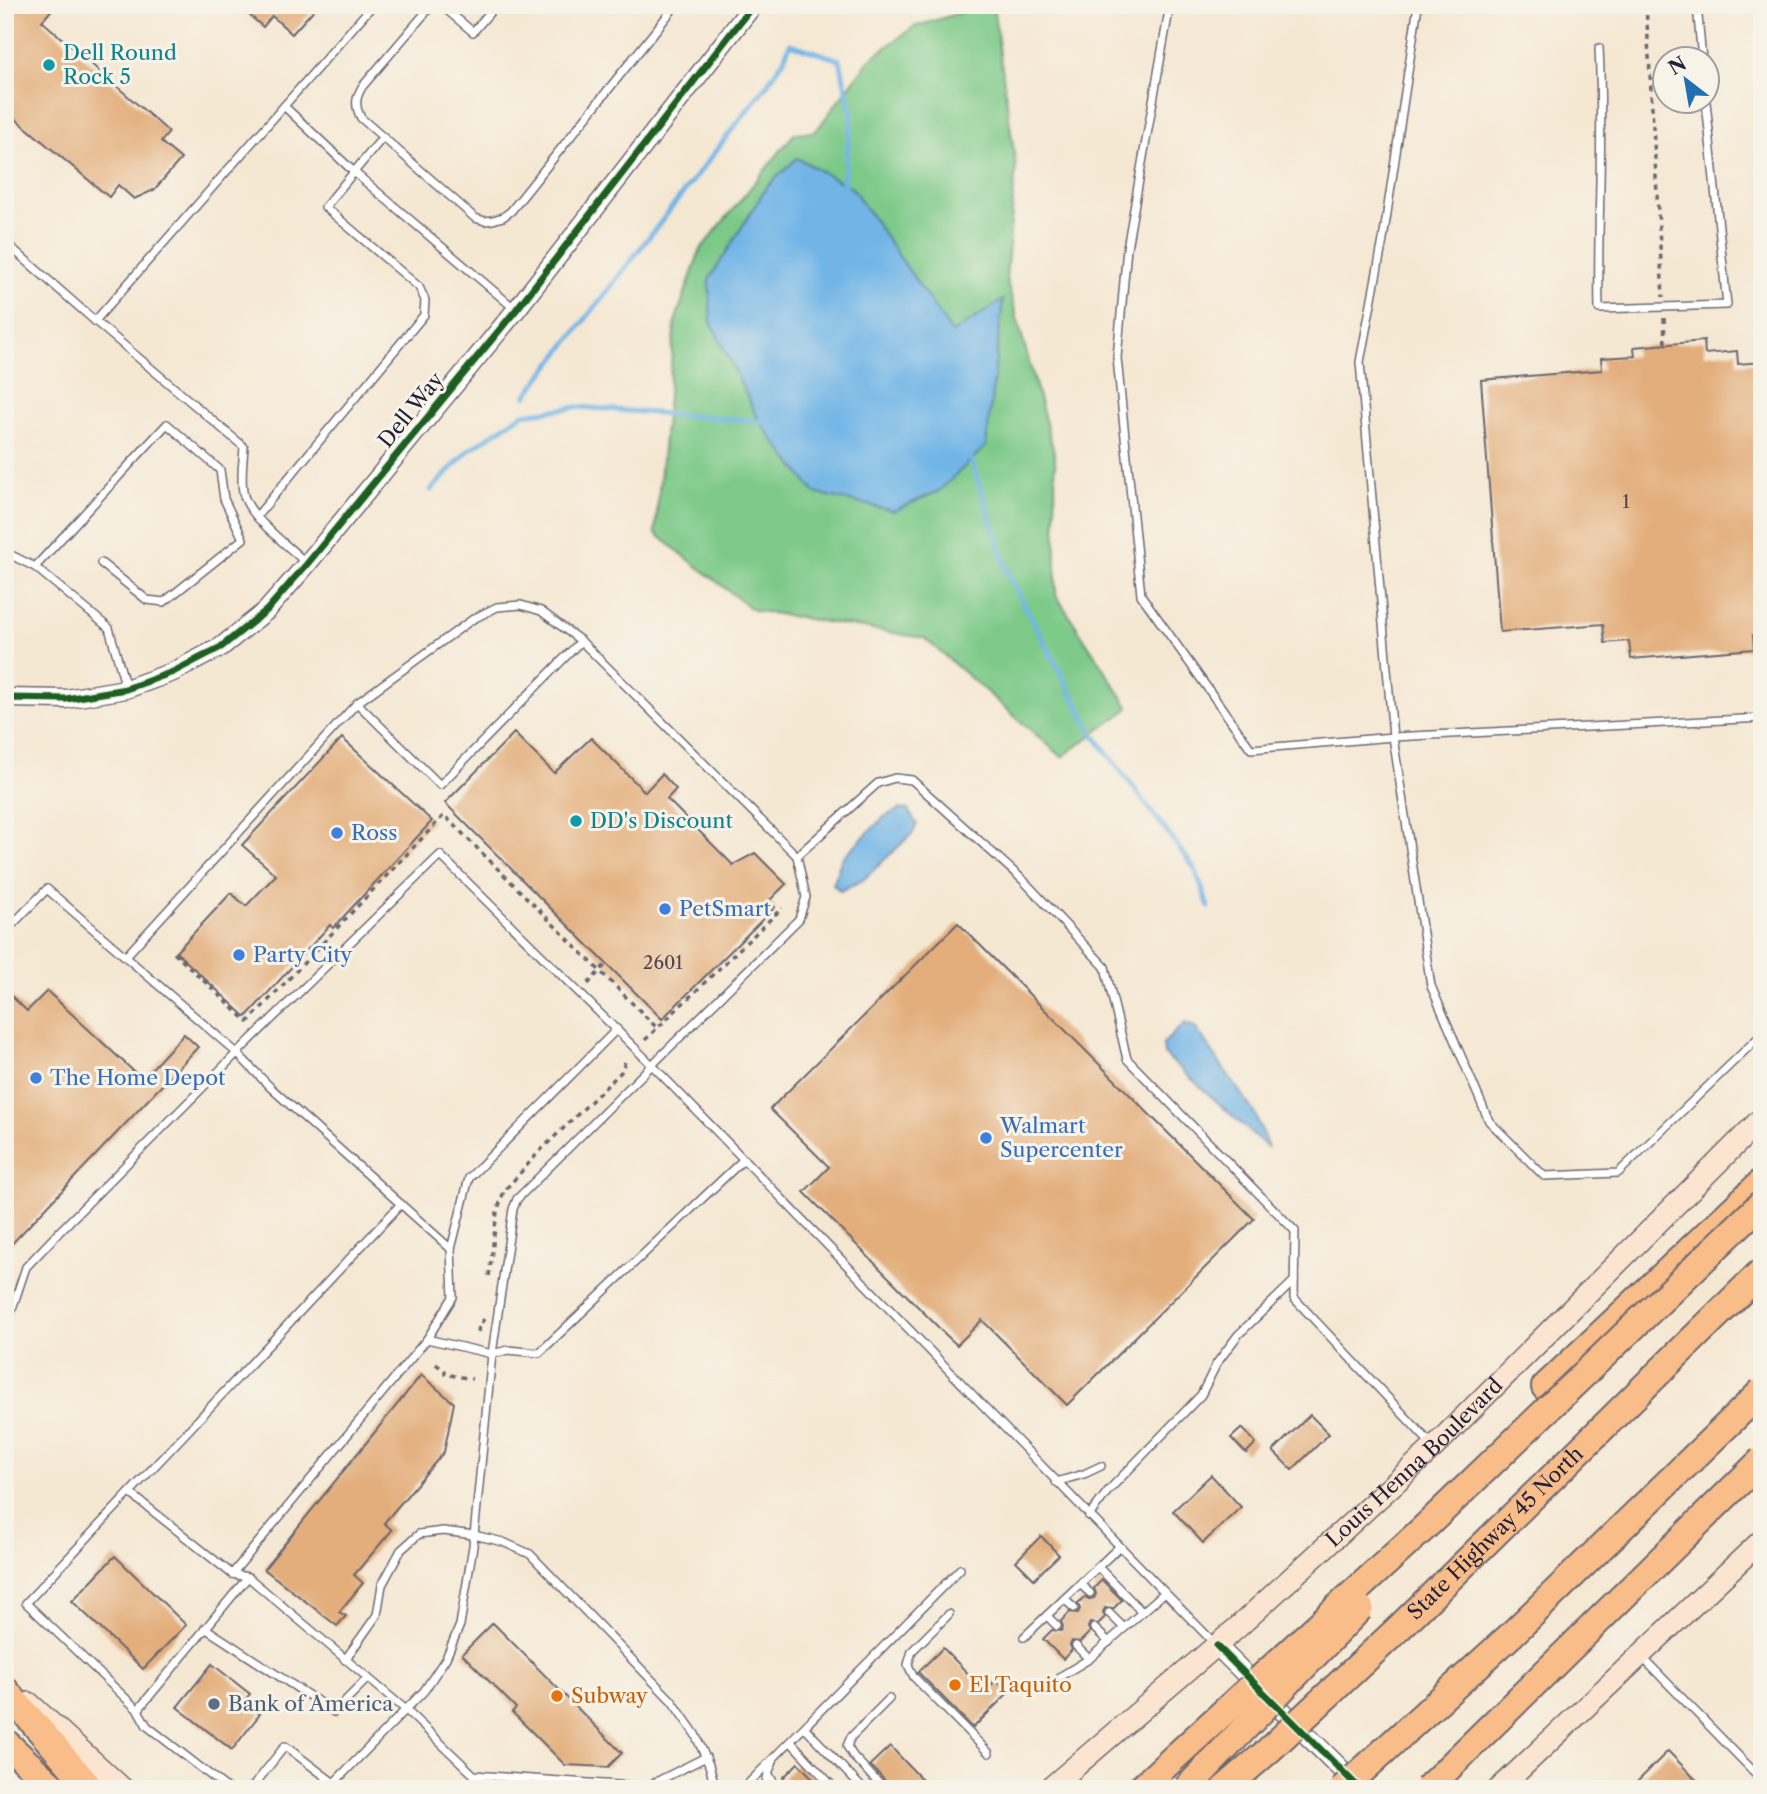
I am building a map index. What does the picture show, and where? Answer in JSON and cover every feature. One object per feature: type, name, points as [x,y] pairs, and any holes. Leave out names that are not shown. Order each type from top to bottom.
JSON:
[{"type":"highway","points":[[1186,1789],[1390,1576],[1545,1387],[1762,1182]]},
{"type":"highway","points":[[1140,1789],[1424,1528],[1762,1203]]},
{"type":"highway","name":"State Highway 45 North","points":[[1224,1789],[1399,1628],[1762,1271]]},
{"type":"highway","points":[[1342,1789],[1511,1635],[1762,1391]]},
{"type":"highway","points":[[1427,1789],[1762,1460]]},
{"type":"highway","points":[[1422,1789],[1696,1536],[1762,1471]]},
{"type":"highway","points":[[5,1690],[91,1789]]},
{"type":"highway","points":[[5,1742],[55,1789]]},
{"type":"main road","name":"Louis Henna Boulevard","points":[[1049,1789],[1217,1646],[1434,1447],[1762,1118]]},
{"type":"main road","points":[[1499,1789],[1762,1540]]},
{"type":"main road","points":[[5,1682],[123,1789]]},
{"type":"street","name":"Dell Way","points":[[5,698],[66,699],[126,689],[173,672],[220,647],[267,610],[516,310],[753,5]]},
{"type":"street","points":[[1217,1646],[1360,1789]]},
{"type":"lane","points":[[95,321],[373,5]]},
{"type":"lane","points":[[432,5],[358,94],[356,103],[361,118],[475,218],[485,221],[503,217],[511,211],[676,5]]},
{"type":"lane","points":[[441,5],[473,32],[496,5]]},
{"type":"lane","points":[[1170,5],[1127,248],[1117,358],[1141,595],[1251,749],[1393,737],[1762,718]]},
{"type":"lane","points":[[1418,5],[1383,240],[1360,362],[1393,737],[1431,986],[1489,1121],[1544,1176],[1618,1173],[1761,1037]]},
{"type":"lane","points":[[1697,5],[1701,46]]},
{"type":"lane","points":[[1599,48],[1602,99],[1599,309],[1727,305],[1707,116]]},
{"type":"lane","points":[[284,106],[354,172],[516,310]]},
{"type":"lane","points":[[257,516],[424,315],[425,300],[419,287],[325,207],[383,138]]},
{"type":"lane","points":[[5,242],[244,447],[245,497],[257,516],[307,564]]},
{"type":"lane","points":[[35,568],[167,424],[220,470],[224,499],[243,539],[164,602],[147,600],[101,563]]},
{"type":"lane","points":[[5,552],[35,568],[109,628],[126,689]]},
{"type":"lane","points":[[126,956],[356,703],[473,619],[497,607],[521,606],[541,611],[581,641],[797,856],[806,897],[799,919],[517,1199],[513,1209],[492,1354],[474,1535],[460,1625],[446,1658],[424,1691],[331,1786],[285,1746],[251,1789]]},
{"type":"lane","points":[[356,703],[440,785],[581,641]]},
{"type":"lane","points":[[797,856],[878,783],[895,778],[912,780],[1024,881],[1105,967],[1127,1059],[1295,1231],[1294,1298],[1434,1447]]},
{"type":"lane","points":[[5,1320],[10,1315],[26,1267],[237,1053],[440,855],[617,1029],[1217,1646]]},
{"type":"lane","points":[[5,932],[47,889],[237,1053],[271,1088],[451,1249]]},
{"type":"lane","points":[[232,1574],[428,1339],[453,1297],[451,1249],[469,1178],[617,1029]]},
{"type":"lane","points":[[428,1339],[492,1354],[509,1350],[538,1353],[744,1159]]},
{"type":"lane","points":[[228,1789],[147,1726],[138,1710],[26,1603],[401,1204]]},
{"type":"lane","points":[[1089,1516],[1108,1491],[1201,1395],[1217,1363],[1238,1335],[1294,1281]]},
{"type":"lane","points":[[1056,1482],[1084,1475],[1101,1466]]},
{"type":"lane","points":[[130,1493],[232,1574],[248,1577],[406,1710],[474,1775],[646,1788],[706,1757]]},
{"type":"lane","points":[[345,1660],[377,1615],[382,1586],[401,1550],[419,1534],[443,1531],[503,1542],[530,1554],[672,1701],[695,1734],[716,1789]]},
{"type":"lane","points":[[1024,1637],[1119,1547]]},
{"type":"lane","points":[[1098,1567],[1142,1612]]},
{"type":"lane","points":[[743,1788],[960,1569]]},
{"type":"lane","points":[[138,1710],[248,1577]]},
{"type":"lane","points":[[1080,1584],[1090,1593]]},
{"type":"lane","points":[[1061,1676],[1090,1660],[1164,1594]]},
{"type":"lane","points":[[1064,1599],[1074,1608]]},
{"type":"lane","points":[[1109,1613],[1124,1628]]},
{"type":"lane","points":[[949,1614],[912,1651],[908,1665],[914,1677],[989,1753]]},
{"type":"lane","points":[[1046,1616],[1056,1626]]},
{"type":"lane","points":[[205,1628],[334,1712],[368,1678]]},
{"type":"lane","points":[[1094,1628],[1109,1642]]},
{"type":"lane","points":[[1076,1646],[1090,1660]]},
{"type":"lane","points":[[1640,1655],[1762,1780]]},
{"type":"lane","points":[[884,1789],[847,1746],[851,1737],[889,1699]]},
{"type":"lane","points":[[805,1728],[863,1789]]},
{"type":"lane","points":[[791,1742],[835,1789]]},
{"type":"lane","points":[[765,1789],[775,1758]]},
{"type":"lane","points":[[768,1773],[777,1789]]},
{"type":"path","points":[[1646,5],[1665,344]]},
{"type":"path","points":[[174,953],[248,1022],[444,816],[658,1029]]},
{"type":"path","points":[[645,1040],[782,908]]},
{"type":"path","points":[[588,984],[607,963]]},
{"type":"path","points":[[436,1364],[445,1374],[472,1379]]},
{"type":"green space","points":[[985,5],[993,5],[1016,167],[1006,278],[1055,456],[1056,595],[1129,708],[1062,757],[924,638],[753,610],[655,533],[675,322],[700,250],[795,133],[815,132],[870,59],[914,27]]},
{"type":"water","points":[[797,158],[852,188],[952,333],[1003,300],[986,446],[939,491],[894,511],[815,493],[759,421],[711,322],[709,280],[766,188]]},
{"type":"water","points":[[900,809],[908,810],[917,824],[913,833],[863,880],[840,891],[833,884],[842,858],[884,817]]},
{"type":"water","points":[[1185,1023],[1195,1027],[1255,1114],[1268,1148],[1164,1054],[1163,1044]]},
{"type":"building","name":"Dell Round Rock 5","points":[[5,5],[56,5],[42,21],[169,132],[161,142],[181,159],[154,190],[134,199],[118,185],[109,197],[5,110]]},
{"type":"building","points":[[238,5],[318,5],[292,34],[272,16],[263,27]]},
{"type":"building","points":[[1704,341],[1705,354],[1737,351],[1738,364],[1762,362],[1762,635],[1753,635],[1754,649],[1631,659],[1629,641],[1605,643],[1603,624],[1500,632],[1481,380],[1602,370],[1601,358],[1635,356],[1634,347]]},
{"type":"building","points":[[514,733],[554,773],[591,738],[645,792],[662,774],[676,789],[667,799],[733,865],[755,853],[786,884],[769,901],[775,907],[662,1019],[445,803]]},
{"type":"building","name":"Ross","points":[[342,738],[432,821],[333,928],[330,925],[246,1017],[176,952],[231,893],[246,906],[276,875],[242,845]]},
{"type":"building","name":"Walmart Supercenter","points":[[958,923],[1254,1219],[1067,1405],[982,1320],[957,1345],[946,1335],[804,1192],[829,1167],[770,1109]]},
{"type":"building","name":"The Home Depot","points":[[5,990],[27,1011],[47,991],[142,1079],[184,1034],[198,1047],[5,1251]]},
{"type":"building","points":[[421,1375],[454,1403],[444,1452],[384,1523],[392,1530],[354,1575],[363,1583],[339,1612],[346,1616],[337,1626],[264,1569]]},
{"type":"building","points":[[1310,1415],[1329,1434],[1292,1470],[1273,1451]]},
{"type":"building","points":[[1242,1428],[1256,1443],[1246,1453],[1231,1438]]},
{"type":"building","points":[[1211,1475],[1241,1507],[1203,1543],[1173,1511]]},
{"type":"building","points":[[1041,1536],[1059,1555],[1034,1579],[1016,1561]]},
{"type":"building","points":[[115,1556],[186,1625],[143,1669],[72,1601]]},
{"type":"building","points":[[1102,1580],[1122,1600],[1113,1609],[1105,1608],[1105,1617],[1098,1624],[1090,1623],[1090,1632],[1080,1642],[1072,1641],[1072,1650],[1063,1659],[1043,1639],[1052,1630],[1061,1631],[1061,1621],[1070,1612],[1078,1613],[1078,1604],[1085,1597],[1094,1598],[1094,1588]]},
{"type":"building","points":[[493,1623],[622,1753],[608,1767],[565,1765],[512,1712],[516,1708],[462,1654]]},
{"type":"building","name":"El Taquito","points":[[943,1648],[985,1691],[996,1680],[1008,1693],[973,1728],[918,1672]]},
{"type":"building","name":"Bank of America","points":[[212,1664],[250,1694],[244,1701],[260,1714],[232,1750],[177,1707]]},
{"type":"building","points":[[890,1746],[931,1789],[892,1789],[870,1765]]},
{"type":"building","points":[[1668,1751],[1705,1789],[1630,1789]]},
{"type":"building","points":[[798,1763],[823,1789],[794,1789],[783,1778]]},
{"type":"waterway","points":[[526,396],[766,86],[783,61],[790,44],[840,60],[852,117],[843,183],[845,187]]},
{"type":"waterway","points":[[431,490],[469,450],[523,414],[577,407],[759,421],[766,418]]},
{"type":"waterway","points":[[969,453],[1009,576],[1093,734],[1195,869],[1209,907]]},
{"type":"cycle path","points":[[5,698],[66,699],[126,689],[173,672],[221,647],[267,610],[516,310],[753,5]]},
{"type":"cycle path","points":[[1217,1646],[1360,1789]]},
{"type":"place","name":"Dell Round Rock 5","points":[[49,65]]},
{"type":"place","name":"DD's Discount","points":[[576,821]]},
{"type":"place","name":"Ross","points":[[337,833]]},
{"type":"place","name":"PetSmart","points":[[665,909]]},
{"type":"place","name":"Party City","points":[[239,955]]},
{"type":"place","name":"The Home Depot","points":[[36,1078]]},
{"type":"place","name":"Walmart Supercenter","points":[[986,1138]]},
{"type":"place","name":"El Taquito","points":[[955,1685]]},
{"type":"place","name":"Subway","points":[[557,1696]]},
{"type":"place","name":"Bank of America","points":[[214,1704]]}]
